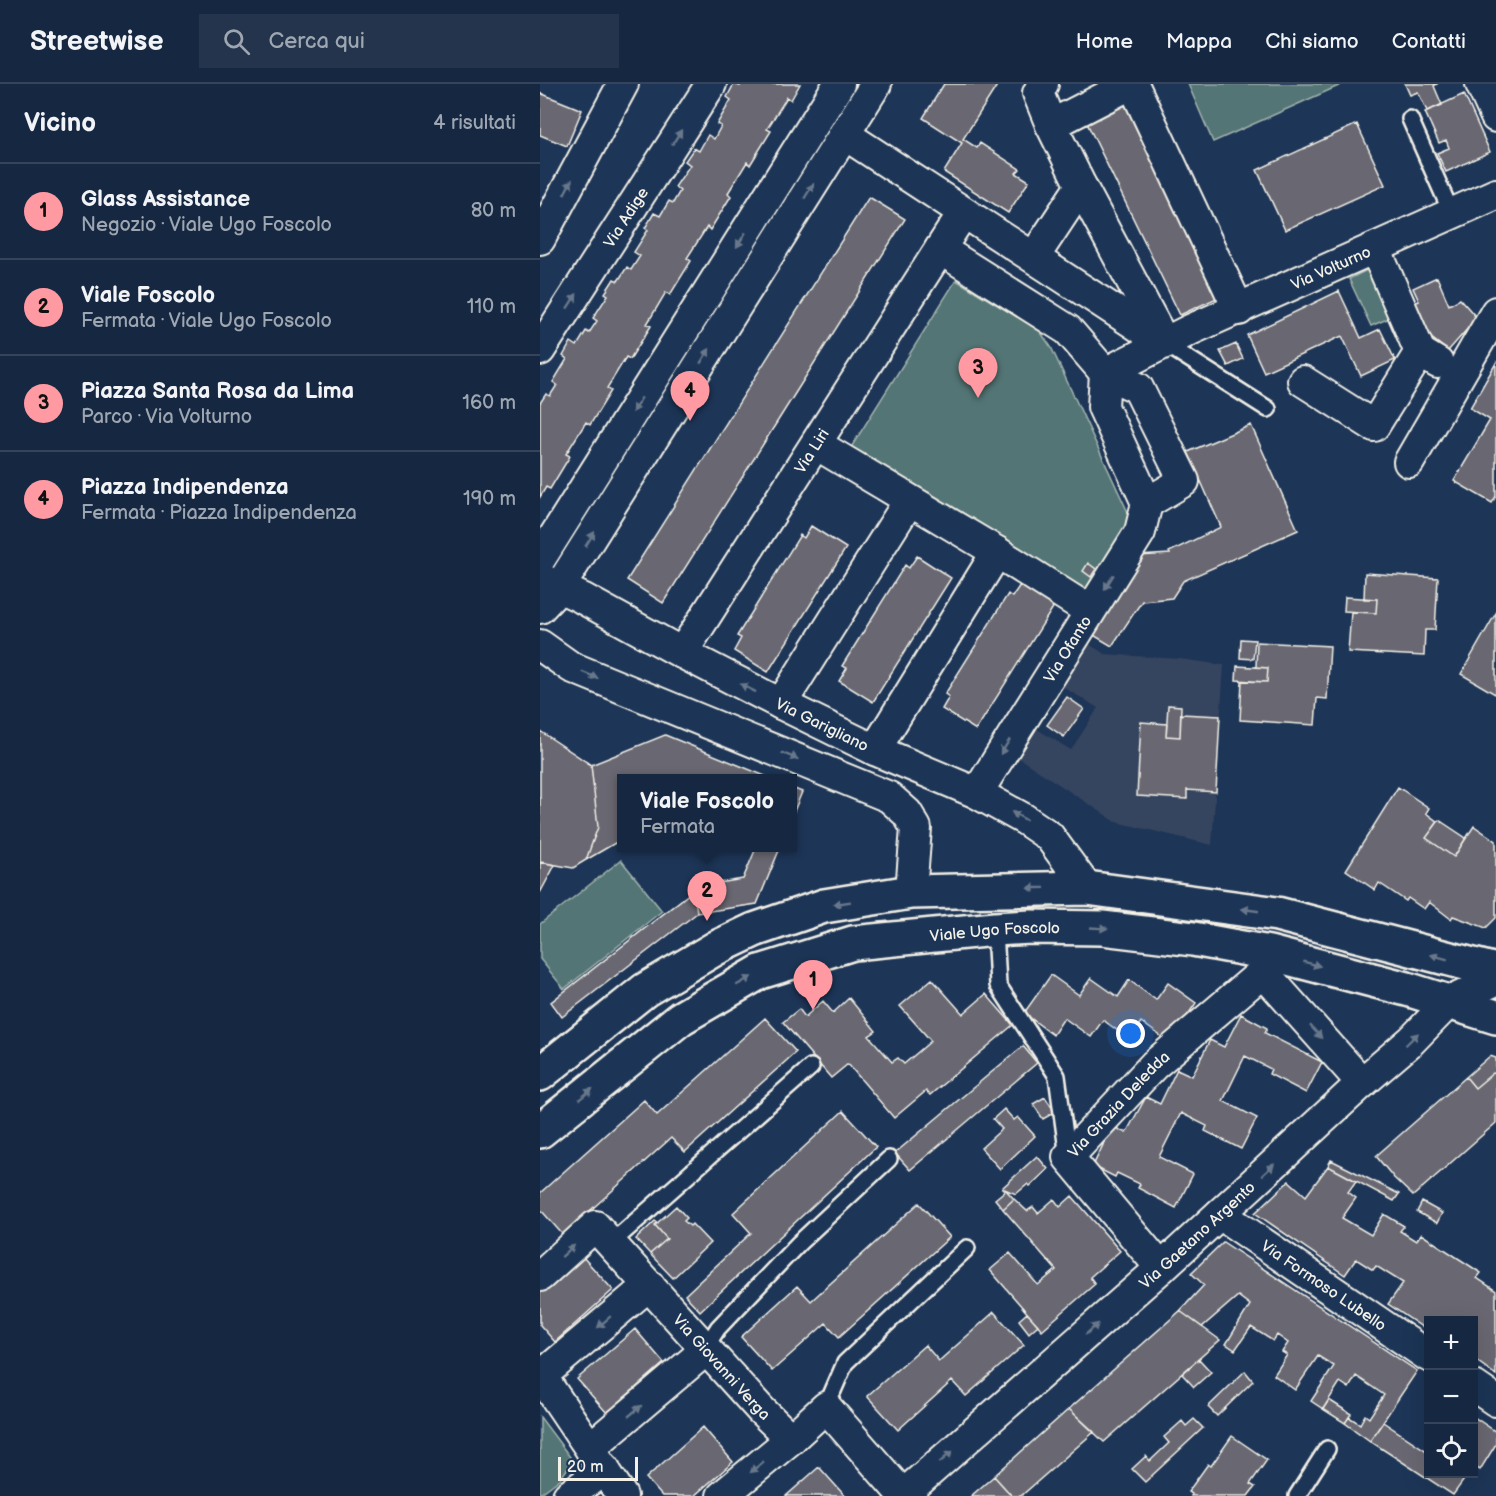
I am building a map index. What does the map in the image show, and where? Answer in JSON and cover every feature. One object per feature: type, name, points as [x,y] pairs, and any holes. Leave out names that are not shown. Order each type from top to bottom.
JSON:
[{"type":"main road","points":[[540,1074],[645,990],[754,930],[824,906],[911,892],[1087,888],[1277,914],[1496,971]]},
{"type":"main road","name":"Viale Ugo Foscolo","points":[[540,1131],[681,1018],[760,972],[853,943],[995,929],[1102,927],[1194,939],[1266,963],[1407,989],[1496,1017]]},
{"type":"street","points":[[540,238],[623,84]]},
{"type":"street","name":"Via Adige","points":[[540,350],[711,84]]},
{"type":"street","points":[[540,559],[839,84]]},
{"type":"street","points":[[546,591],[876,84]]},
{"type":"street","points":[[1043,84],[1038,93],[1051,125],[1164,343]]},
{"type":"street","points":[[1051,125],[1132,84],[1239,310]]},
{"type":"street","points":[[1481,84],[1496,117]]},
{"type":"street","points":[[844,134],[1164,343]]},
{"type":"street","points":[[1034,257],[1081,186]]},
{"type":"street","name":"Via Volturno","points":[[1105,373],[1164,343],[1496,194]]},
{"type":"street","points":[[963,213],[940,249],[1068,330],[1105,373],[1138,388],[1184,481],[1147,503],[1103,407],[1105,373]]},
{"type":"street","points":[[1375,248],[1420,352],[1458,375]]},
{"type":"street","name":"Via Liri","points":[[682,653],[940,249]]},
{"type":"street","points":[[1409,462],[1496,312]]},
{"type":"street","points":[[1303,381],[1374,426],[1420,352]]},
{"type":"street","points":[[816,444],[997,552],[1090,612]]},
{"type":"street","points":[[781,705],[909,501]]},
{"type":"street","name":"Via Ofanto","points":[[977,793],[1140,532],[1147,503]]},
{"type":"street","points":[[874,750],[997,552]]},
{"type":"street","name":"Via Garigliano","points":[[546,591],[582,598],[781,705],[874,750],[977,793],[1049,836],[1087,888]]},
{"type":"street","points":[[540,645],[571,667],[889,797],[907,813],[916,828],[911,892]]},
{"type":"street","points":[[1266,963],[1362,1083]]},
{"type":"street","name":"Via Grazia Deledda","points":[[1161,1268],[1068,1157],[1154,1065],[1266,963]]},
{"type":"street","name":"Via Gaetano Argento","points":[[902,1496],[1161,1268],[1362,1083],[1411,1041],[1449,1002],[1496,980]]},
{"type":"street","name":"Via Formoso Lubello","points":[[1220,1214],[1424,1353]]},
{"type":"street","points":[[540,1276],[602,1235]]},
{"type":"street","name":"Via Giovanni Verga","points":[[602,1235],[760,1410],[791,1439]]},
{"type":"street","points":[[622,1496],[541,1375],[649,1285]]},
{"type":"street","points":[[568,1496],[598,1459],[705,1348]]},
{"type":"street","points":[[1478,1389],[1496,1401]]},
{"type":"street","points":[[722,1496],[826,1407],[902,1496]]},
{"type":"lane","points":[[1410,119],[1452,214]]},
{"type":"lane","points":[[1164,343],[1268,409]]},
{"type":"lane","points":[[995,929],[998,985],[1057,1076],[1068,1157]]},
{"type":"lane","points":[[602,1235],[811,1067]]},
{"type":"lane","points":[[705,1348],[718,1328],[799,1243],[889,1159]]},
{"type":"lane","points":[[826,1407],[845,1363],[967,1248]]},
{"type":"lane","points":[[1297,1496],[1327,1449]]},
{"type":"shaded area","points":[[1084,641],[1105,654],[1180,659],[1224,665],[1212,845],[1116,822],[1014,755],[1032,726],[1071,750],[1098,708],[1058,684]]},
{"type":"green space","points":[[1188,84],[1343,84],[1213,142]]},
{"type":"green space","points":[[1371,268],[1394,316],[1371,326],[1349,279]]},
{"type":"green space","points":[[956,280],[1039,330],[1051,347],[1133,523],[1086,598],[850,449]]},
{"type":"green space","points":[[621,860],[662,911],[564,989],[540,959],[540,924]]},
{"type":"green space","points":[[540,1417],[573,1461],[560,1479],[540,1494]]},
{"type":"building","points":[[734,84],[740,86],[741,84],[800,84],[791,100],[787,97],[767,129],[771,131],[750,165],[747,162],[728,193],[731,196],[710,230],[707,227],[687,258],[691,261],[670,295],[666,292],[647,324],[651,326],[630,359],[626,357],[607,388],[611,391],[590,425],[586,422],[566,454],[570,456],[550,489],[546,487],[540,497],[540,403],[546,394],[550,396],[557,385],[553,382],[567,359],[563,356],[571,342],[577,346],[586,331],[589,333],[597,321],[593,318],[608,295],[605,293],[614,279],[618,281],[627,267],[631,270],[640,256],[634,252],[648,230],[645,228],[654,213],[660,216],[669,201],[673,203],[680,191],[675,187],[690,165],[685,161],[694,148],[699,151],[708,135],[714,139],[721,126],[717,124],[731,100],[727,97]]},
{"type":"building","points":[[944,84],[998,84],[963,139],[977,148],[980,143],[1020,169],[1016,173],[1029,181],[1008,213],[944,172],[962,143],[923,118]]},
{"type":"building","points":[[1405,84],[1437,84],[1434,86],[1442,105],[1427,111],[1418,92],[1410,95]]},
{"type":"building","points":[[540,93],[582,110],[567,146],[540,135]]},
{"type":"building","points":[[1464,94],[1490,152],[1446,172],[1437,153],[1449,148],[1446,140],[1439,143],[1425,112]]},
{"type":"building","points":[[1125,104],[1219,297],[1180,315],[1087,123]]},
{"type":"building","points":[[1357,124],[1385,185],[1285,230],[1257,170]]},
{"type":"building","points":[[869,197],[905,219],[663,603],[627,580]]},
{"type":"building","points":[[1437,277],[1449,305],[1460,299],[1477,318],[1448,351],[1425,333],[1412,304],[1419,301],[1413,288]]},
{"type":"building","points":[[1339,291],[1361,338],[1380,329],[1395,360],[1361,376],[1342,336],[1264,372],[1247,335]]},
{"type":"building","points":[[1236,344],[1243,359],[1228,366],[1220,351]]},
{"type":"building","points":[[1496,363],[1496,496],[1492,503],[1454,481],[1490,420],[1470,408]]},
{"type":"building","points":[[1251,425],[1298,530],[1183,581],[1172,598],[1142,601],[1112,646],[1090,633],[1138,556],[1170,554],[1169,552],[1221,527],[1188,452]]},
{"type":"building","points":[[811,526],[846,548],[768,672],[734,651],[741,638],[737,636],[800,535],[804,538]]},
{"type":"building","points":[[917,556],[951,578],[873,702],[839,681],[847,668],[842,666],[905,565],[909,568]]},
{"type":"building","points":[[1088,563],[1096,569],[1091,577],[1083,571]]},
{"type":"building","points":[[1365,573],[1438,578],[1435,630],[1425,630],[1424,656],[1348,652],[1351,612],[1376,613],[1377,599],[1364,599]]},
{"type":"building","points":[[1020,585],[1054,606],[976,730],[942,709],[949,697],[945,694],[1008,594],[1012,597]]},
{"type":"building","points":[[1345,597],[1377,599],[1376,613],[1344,611]]},
{"type":"building","points":[[1496,613],[1496,692],[1495,694],[1461,674]]},
{"type":"building","points":[[1241,639],[1255,640],[1253,659],[1240,658]]},
{"type":"building","points":[[1257,642],[1330,646],[1327,699],[1317,698],[1315,725],[1240,720],[1242,681],[1267,682],[1268,668],[1256,667]]},
{"type":"building","points":[[1237,666],[1268,668],[1267,682],[1236,680]]},
{"type":"building","points":[[1067,697],[1084,709],[1064,737],[1047,725]]},
{"type":"building","points":[[1168,705],[1181,706],[1180,737],[1166,736]]},
{"type":"building","points":[[1181,714],[1220,716],[1216,792],[1187,790],[1187,799],[1137,796],[1141,722],[1167,724],[1166,736],[1180,737]]},
{"type":"building","points":[[540,731],[591,765],[598,827],[586,860],[573,868],[540,862]]},
{"type":"building","points":[[665,735],[760,774],[617,774],[617,842],[586,860],[598,827],[591,765]]},
{"type":"building","points":[[1398,787],[1429,808],[1426,813],[1438,822],[1426,838],[1454,857],[1474,826],[1496,841],[1496,918],[1486,928],[1453,916],[1451,919],[1429,902],[1424,909],[1408,898],[1406,901],[1379,883],[1375,890],[1346,870]]},
{"type":"building","points":[[797,790],[802,792],[797,804]]},
{"type":"building","points":[[1439,820],[1466,838],[1454,857],[1426,838]]},
{"type":"building","points":[[754,852],[778,852],[757,904],[697,913],[694,887],[743,879]]},
{"type":"building","points":[[540,862],[555,865],[540,893]]},
{"type":"building","points":[[694,890],[697,913],[562,1017],[551,1002]]},
{"type":"building","points":[[1051,975],[1079,995],[1091,978],[1118,997],[1129,980],[1156,1000],[1168,983],[1196,1003],[1169,1042],[1141,1022],[1129,1039],[1103,1020],[1091,1037],[1064,1018],[1053,1035],[1024,1013]]},
{"type":"building","points":[[932,979],[963,1014],[986,994],[1013,1025],[930,1095],[926,1091],[894,1118],[848,1064],[831,1078],[783,1022],[799,1009],[805,1017],[823,1001],[833,1013],[849,998],[876,1031],[869,1036],[892,1062],[898,1058],[904,1064],[931,1041],[900,1006]]},
{"type":"building","points":[[1241,1014],[1267,1028],[1265,1033],[1322,1062],[1306,1093],[1269,1074],[1271,1069],[1245,1056],[1223,1101],[1257,1118],[1241,1149],[1205,1131],[1207,1126],[1181,1113],[1159,1157],[1193,1174],[1176,1208],[1138,1188],[1140,1184],[1117,1173],[1115,1177],[1093,1166],[1112,1126],[1126,1133],[1146,1097],[1160,1104],[1177,1069],[1192,1076],[1210,1040],[1224,1047]]},
{"type":"building","points":[[765,1018],[796,1052],[685,1152],[671,1138],[563,1235],[540,1209],[540,1193],[644,1100],[657,1115]]},
{"type":"building","points":[[1023,1046],[1037,1063],[910,1170],[895,1153]]},
{"type":"building","points":[[1490,1056],[1496,1058],[1496,1074],[1493,1073],[1475,1088],[1466,1077]]},
{"type":"building","points":[[1493,1073],[1496,1074],[1496,1123],[1413,1196],[1376,1156],[1466,1077],[1475,1088]]},
{"type":"building","points":[[1045,1097],[1055,1112],[1043,1119],[1033,1104]]},
{"type":"building","points":[[1004,1109],[1014,1120],[1018,1117],[1035,1136],[1000,1169],[981,1148],[1002,1129],[993,1119]]},
{"type":"building","points":[[843,1111],[876,1147],[700,1311],[685,1295],[751,1233],[733,1213]]},
{"type":"building","points":[[1037,1156],[1048,1169],[1030,1186],[1028,1184],[1016,1194],[1002,1188]]},
{"type":"building","points":[[1331,1160],[1399,1194],[1394,1201],[1328,1166]]},
{"type":"building","points":[[1328,1166],[1356,1181],[1348,1192],[1356,1198],[1342,1218],[1371,1235],[1384,1214],[1404,1226],[1400,1231],[1416,1241],[1421,1234],[1481,1273],[1477,1278],[1496,1291],[1496,1375],[1478,1362],[1478,1316],[1424,1316],[1424,1328],[1388,1304],[1403,1283],[1376,1266],[1373,1270],[1356,1259],[1345,1275],[1255,1213],[1289,1181],[1306,1196]]},
{"type":"building","points":[[1006,1190],[1014,1199],[1003,1209],[995,1199]]},
{"type":"building","points":[[1072,1196],[1120,1251],[1090,1277],[1095,1284],[1042,1330],[990,1270],[1010,1253],[1038,1285],[1056,1270],[1003,1209],[1014,1199],[1027,1211],[1033,1207],[1038,1213],[1054,1199],[1060,1207]]},
{"type":"building","points":[[1422,1202],[1442,1213],[1437,1223],[1417,1212]]},
{"type":"building","points":[[919,1203],[950,1237],[839,1337],[826,1323],[772,1371],[741,1337],[797,1286],[811,1301]]},
{"type":"building","points":[[676,1206],[687,1218],[684,1221],[690,1226],[692,1224],[710,1243],[673,1278],[650,1254],[667,1239],[655,1225]]},
{"type":"building","points":[[655,1221],[658,1223],[655,1225],[667,1239],[650,1254],[636,1239]]},
{"type":"building","points":[[1223,1242],[1417,1371],[1370,1441],[1345,1423],[1349,1417],[1360,1424],[1365,1415],[1369,1418],[1384,1395],[1356,1376],[1349,1388],[1340,1382],[1323,1409],[1311,1401],[1334,1366],[1318,1356],[1295,1390],[1274,1375],[1287,1355],[1282,1352],[1288,1343],[1277,1335],[1273,1341],[1251,1327],[1235,1350],[1226,1344],[1250,1305],[1238,1296],[1202,1327],[1180,1311],[1204,1285],[1191,1273]]},
{"type":"building","points":[[581,1255],[613,1290],[555,1342],[540,1325],[540,1292]]},
{"type":"building","points":[[1180,1311],[1220,1340],[1104,1442],[1069,1409]]},
{"type":"building","points":[[994,1312],[1024,1345],[966,1396],[952,1381],[898,1430],[867,1396],[925,1345],[939,1361]]},
{"type":"building","points":[[1027,1313],[1038,1325],[1029,1333],[1019,1320]]},
{"type":"building","points":[[635,1329],[664,1363],[607,1413],[577,1379]]},
{"type":"building","points":[[1199,1359],[1211,1372],[1194,1387],[1182,1374]]},
{"type":"building","points":[[1245,1371],[1253,1381],[1217,1416],[1208,1407]]},
{"type":"building","points":[[1329,1400],[1351,1414],[1345,1423],[1323,1409]]},
{"type":"building","points":[[1069,1409],[1094,1432],[1021,1496],[1012,1496],[994,1476]]},
{"type":"building","points":[[1194,1419],[1203,1428],[1145,1482],[1132,1469],[1146,1456],[1150,1461],[1169,1443],[1164,1437],[1182,1421],[1186,1426]]},
{"type":"building","points":[[1478,1420],[1496,1432],[1496,1444],[1480,1470],[1478,1469]]},
{"type":"building","points":[[1383,1422],[1424,1449],[1424,1476],[1370,1441]]},
{"type":"building","points":[[703,1427],[733,1462],[694,1496],[662,1496],[646,1478]]},
{"type":"building","points":[[1232,1436],[1267,1460],[1250,1484],[1255,1487],[1248,1496],[1191,1496],[1192,1494],[1188,1492],[1208,1464],[1211,1466]]},
{"type":"building","points":[[819,1467],[845,1496],[786,1496]]},
{"type":"building","points":[[994,1476],[1012,1496],[971,1496]]},
{"type":"building","points":[[1427,1478],[1465,1478],[1453,1495]]},
{"type":"place","name":"Piazza Santa Rosa da Lima","points":[[978,398]]},
{"type":"place","name":"Piazza Indipendenza","points":[[690,421]]},
{"type":"place","name":"Viale Foscolo","points":[[707,921]]},
{"type":"place","name":"Glass Assistance","points":[[813,1010]]}]
